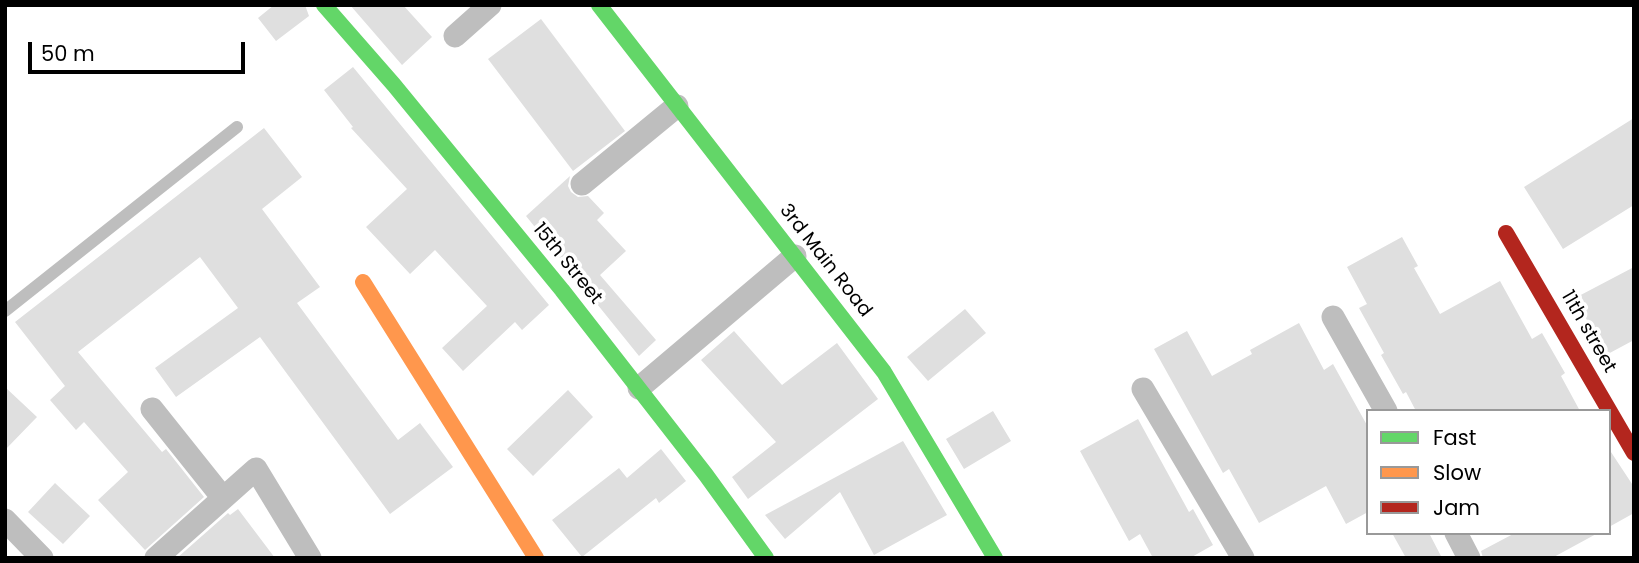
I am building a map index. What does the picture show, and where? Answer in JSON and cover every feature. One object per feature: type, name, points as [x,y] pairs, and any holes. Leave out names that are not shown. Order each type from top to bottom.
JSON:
[{"type":"street","name":"15th Street","points":[[324,5],[473,180],[639,388],[766,558]]},
{"type":"street","points":[[455,36],[490,5]]},
{"type":"street","name":"3rd Main Road","points":[[599,5],[884,372],[995,558]]},
{"type":"street","points":[[582,184],[677,106]]},
{"type":"street","name":"11th street","points":[[1506,233],[1608,409]]},
{"type":"street","points":[[639,388],[794,256]]},
{"type":"street","points":[[363,282],[536,558]]},
{"type":"street","points":[[1333,317],[1385,409]]},
{"type":"street","points":[[1143,389],[1243,558]]},
{"type":"street","points":[[152,409],[223,498]]},
{"type":"street","name":"11th street","points":[[1611,413],[1634,453]]},
{"type":"street","points":[[156,558],[256,469],[310,558]]},
{"type":"street","points":[[5,520],[43,558]]},
{"type":"street","points":[[1456,535],[1469,558]]},
{"type":"lane","points":[[5,311],[237,127]]},
{"type":"building","points":[[274,5],[305,5],[309,16],[276,41],[258,18]]},
{"type":"building","points":[[350,5],[403,5],[432,37],[402,65]]},
{"type":"building","points":[[541,19],[625,131],[573,171],[488,59]]},
{"type":"building","points":[[353,67],[549,305],[522,330],[515,322],[463,371],[442,348],[487,306],[435,250],[410,274],[366,227],[407,189],[351,128],[353,127],[324,90]]},
{"type":"building","points":[[1634,118],[1634,205],[1563,249],[1524,187]]},
{"type":"building","points":[[264,128],[302,177],[262,209],[320,287],[297,303],[398,440],[420,423],[453,467],[390,514],[260,337],[176,397],[155,368],[238,308],[200,257],[78,352],[162,452],[166,449],[204,497],[145,550],[98,500],[128,472],[84,422],[76,430],[50,400],[65,386],[15,322]]},
{"type":"building","points":[[570,176],[568,186],[571,192],[578,197],[588,196],[604,213],[597,220],[626,251],[600,275],[656,340],[639,356],[526,216]]},
{"type":"building","points":[[1402,237],[1418,266],[1414,268],[1440,314],[1500,281],[1532,339],[1542,333],[1565,373],[1561,376],[1579,409],[1415,409],[1406,392],[1403,394],[1381,355],[1384,353],[1359,308],[1367,304],[1347,267]]},
{"type":"building","points":[[1634,267],[1634,340],[1606,355],[1575,298]]},
{"type":"building","points":[[965,309],[986,333],[928,381],[907,357]]},
{"type":"building","points":[[1299,323],[1324,370],[1333,364],[1366,423],[1366,513],[1346,524],[1326,486],[1259,523],[1229,469],[1223,473],[1154,349],[1187,331],[1212,376],[1252,354],[1250,350]]},
{"type":"building","points":[[734,331],[782,385],[837,343],[878,399],[748,499],[732,477],[776,442],[701,360]]},
{"type":"building","points":[[5,387],[37,417],[5,450]]},
{"type":"building","points":[[568,390],[593,417],[533,476],[507,449]]},
{"type":"building","points":[[993,411],[1011,441],[964,469],[946,439]]},
{"type":"building","points":[[1138,419],[1189,512],[1193,509],[1213,545],[1190,558],[1153,558],[1140,534],[1129,541],[1080,451]]},
{"type":"building","points":[[903,441],[947,515],[874,555],[840,492],[785,539],[765,515]]},
{"type":"building","points":[[661,449],[686,481],[659,503],[656,498],[582,557],[552,520],[619,468],[627,478]]},
{"type":"building","points":[[1611,452],[1634,487],[1634,513],[1611,526]]},
{"type":"building","points":[[55,483],[90,516],[63,544],[28,512]]},
{"type":"building","points":[[238,509],[275,558],[177,558],[228,513],[230,515]]},
{"type":"building","points":[[1393,535],[1430,535],[1442,558],[1406,558]]},
{"type":"building","points":[[1511,535],[1594,535],[1552,558],[1483,558],[1481,551]]},
{"type":"traffic: fast","points":[[324,5],[394,85],[562,290],[706,475],[766,558]]},
{"type":"traffic: fast","points":[[599,5],[884,372],[995,558]]},
{"type":"traffic: slow","points":[[363,282],[536,558]]},
{"type":"traffic: jam","points":[[1506,233],[1608,409]]},
{"type":"traffic: jam","points":[[1611,413],[1634,453]]}]
